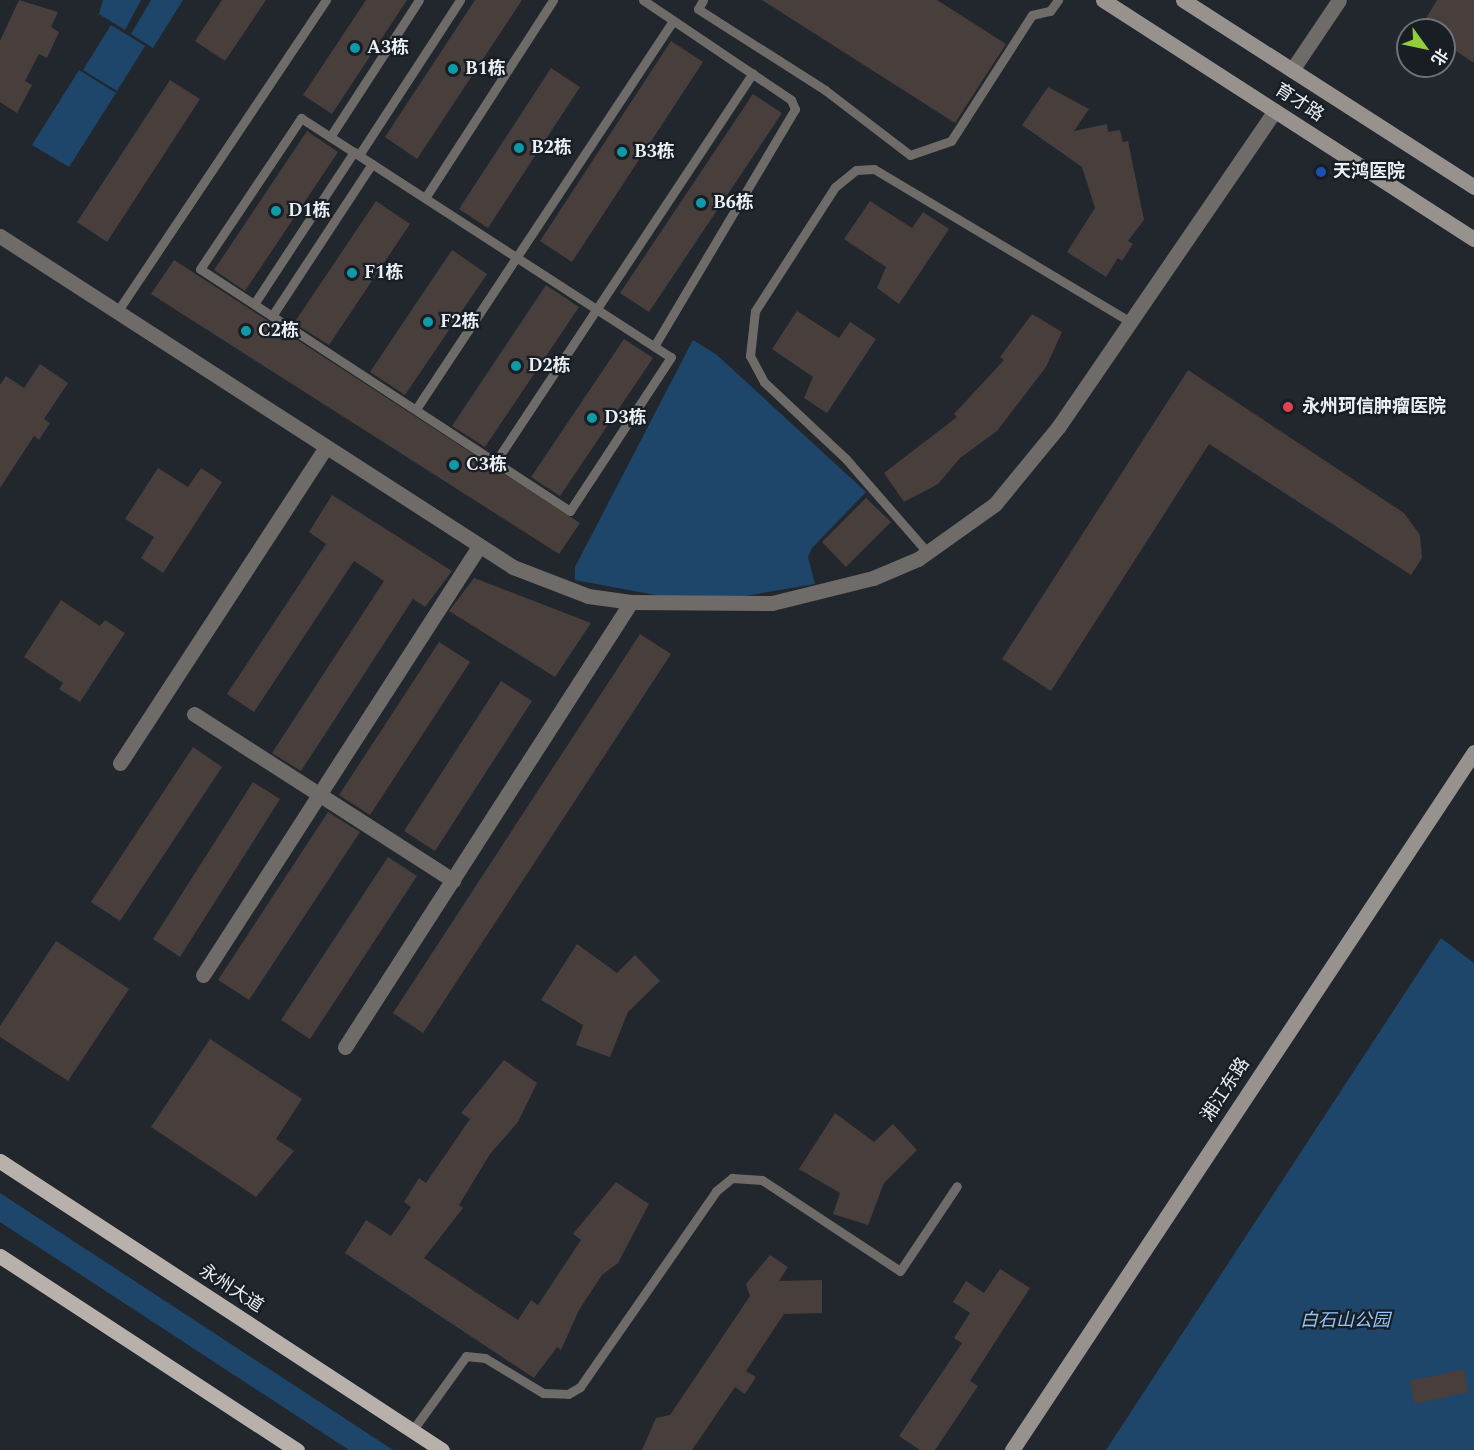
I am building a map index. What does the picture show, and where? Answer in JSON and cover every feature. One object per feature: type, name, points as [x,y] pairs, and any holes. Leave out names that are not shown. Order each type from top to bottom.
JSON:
[{"type":"main road","name":"育才路","points":[[1102,0],[1474,239]]},
{"type":"main road","name":"育才路","points":[[1183,0],[1474,187]]},
{"type":"main road","name":"湘江东路","points":[[1012,1450],[1474,752]]},
{"type":"main road","name":"永州大道","points":[[0,1161],[442,1450]]},
{"type":"main road","points":[[0,1256],[297,1450]]},
{"type":"street","points":[[1292,70],[1338,0]]},
{"type":"street","points":[[0,236],[478,548],[550,583],[631,602],[772,603],[873,578],[928,553],[995,504],[1028,466],[1131,322],[1275,111]]},
{"type":"street","points":[[120,763],[326,448]]},
{"type":"street","points":[[203,975],[478,548]]},
{"type":"street","points":[[345,1047],[631,602]]},
{"type":"street","points":[[194,714],[453,880]]},
{"type":"lane","points":[[117,312],[326,0]]},
{"type":"lane","points":[[330,136],[419,0]]},
{"type":"lane","points":[[254,304],[460,0]]},
{"type":"lane","points":[[425,198],[554,0]]},
{"type":"lane","points":[[642,0],[753,73],[795,109],[654,346]]},
{"type":"lane","points":[[703,0],[698,9],[825,90],[910,155],[951,141],[1032,15],[1050,11],[1058,0]]},
{"type":"lane","points":[[416,409],[673,20]]},
{"type":"lane","points":[[496,461],[753,73]]},
{"type":"lane","points":[[301,118],[357,154],[671,357],[570,511],[200,269],[301,118]]},
{"type":"lane","points":[[272,316],[372,164]]},
{"type":"lane","points":[[928,553],[845,458],[764,382],[750,356],[747,339],[755,311],[835,187],[856,170],[874,169],[1131,322]]},
{"type":"lane","points":[[412,1431],[466,1356],[485,1358],[543,1393],[568,1394],[580,1387],[716,1191],[732,1178],[762,1180],[900,1271],[957,1186]]},
{"type":"green space","points":[[103,0],[141,0],[125,30],[99,14]]},
{"type":"green space","points":[[151,0],[183,0],[153,48],[131,34]]},
{"type":"green space","points":[[111,25],[145,46],[117,91],[83,70]]},
{"type":"green space","points":[[79,70],[116,93],[69,167],[32,145]]},
{"type":"green space","points":[[693,340],[717,355],[866,492],[812,548],[808,557],[815,584],[739,597],[666,597],[575,580],[575,567]]},
{"type":"green space","name":"白石山公园","points":[[1441,938],[1474,963],[1474,1450],[1106,1450]]},
{"type":"green space","points":[[0,1193],[393,1450],[349,1450],[0,1222]]},
{"type":"building","points":[[19,0],[58,12],[51,27],[59,32],[47,58],[39,54],[25,81],[32,85],[17,113],[0,102],[0,41]]},
{"type":"building","points":[[222,0],[266,0],[225,61],[195,41]]},
{"type":"building","name":"A3栋","points":[[366,0],[407,0],[332,114],[303,95]]},
{"type":"building","name":"B1栋","points":[[475,0],[522,0],[417,159],[385,137]]},
{"type":"building","points":[[762,0],[937,0],[1006,44],[955,123]]},
{"type":"building","points":[[1437,0],[1474,0],[1474,63],[1456,51],[1456,18],[1426,18]]},
{"type":"building","name":"B3栋","points":[[671,41],[703,62],[572,262],[540,241]]},
{"type":"building","name":"B2栋","points":[[551,68],[580,87],[488,228],[459,209]]},
{"type":"building","points":[[170,80],[200,99],[107,242],[77,222]]},
{"type":"building","points":[[1048,87],[1089,109],[1074,131],[1107,124],[1108,132],[1120,130],[1123,142],[1128,141],[1144,220],[1128,241],[1133,244],[1122,261],[1118,258],[1106,277],[1067,252],[1095,208],[1082,167],[1022,125]]},
{"type":"building","name":"B6栋","points":[[753,94],[782,113],[649,312],[620,293]]},
{"type":"building","name":"D1栋","points":[[307,131],[338,152],[245,291],[214,270]]},
{"type":"building","name":"F1栋","points":[[376,201],[410,224],[329,345],[294,323]]},
{"type":"building","points":[[870,201],[912,228],[923,212],[949,229],[899,304],[877,288],[886,267],[844,239]]},
{"type":"building","name":"F2栋","points":[[452,250],[487,274],[405,395],[370,372]]},
{"type":"building","points":[[174,260],[580,523],[559,554],[151,294]]},
{"type":"building","name":"D2栋","points":[[546,285],[579,307],[485,447],[452,426]]},
{"type":"building","points":[[797,311],[839,338],[850,322],[876,339],[827,413],[804,398],[813,377],[772,349]]},
{"type":"building","points":[[1032,314],[1062,332],[1046,367],[997,431],[960,458],[938,484],[904,502],[884,473],[957,417],[954,414],[1004,360],[1000,357]]},
{"type":"building","name":"D3栋","points":[[624,339],[653,358],[560,496],[531,477]]},
{"type":"building","points":[[40,364],[68,383],[44,419],[50,423],[39,440],[34,436],[0,488],[0,385],[6,376],[24,388]]},
{"type":"building","points":[[1188,370],[1404,513],[1420,535],[1422,558],[1411,575],[1209,444],[1051,691],[1002,659]]},
{"type":"building","points":[[158,468],[188,487],[201,468],[222,482],[163,573],[141,558],[154,537],[125,519]]},
{"type":"building","points":[[332,495],[452,571],[425,607],[413,599],[301,771],[272,753],[384,581],[354,561],[254,712],[227,694],[326,544],[309,532]]},
{"type":"building","points":[[866,498],[891,522],[846,567],[822,542]]},
{"type":"building","points":[[474,578],[591,623],[555,677],[449,611]]},
{"type":"building","points":[[61,600],[100,626],[105,620],[125,633],[80,702],[59,689],[63,683],[24,657]]},
{"type":"building","points":[[640,634],[671,654],[423,1033],[393,1013]]},
{"type":"building","points":[[439,642],[470,662],[370,815],[339,795]]},
{"type":"building","points":[[501,681],[532,701],[435,851],[404,831]]},
{"type":"building","points":[[193,747],[222,767],[120,921],[91,902]]},
{"type":"building","points":[[253,782],[280,799],[180,957],[153,939]]},
{"type":"building","points":[[328,812],[360,832],[249,1000],[218,980]]},
{"type":"building","points":[[388,857],[417,876],[310,1039],[281,1020]]},
{"type":"building","points":[[56,941],[129,989],[68,1081],[0,1037],[0,1026]]},
{"type":"building","points":[[577,944],[617,973],[635,955],[660,981],[628,1012],[610,1057],[576,1045],[583,1025],[541,1000]]},
{"type":"building","points":[[210,1039],[302,1099],[276,1139],[294,1151],[256,1197],[151,1127]]},
{"type":"building","points":[[504,1060],[537,1083],[518,1122],[490,1154],[459,1205],[463,1208],[424,1258],[518,1320],[531,1300],[538,1305],[581,1240],[573,1234],[616,1182],[649,1204],[618,1263],[602,1275],[579,1310],[561,1350],[557,1347],[534,1378],[345,1253],[366,1220],[391,1236],[411,1207],[404,1202],[419,1178],[426,1183],[470,1119],[461,1113]]},
{"type":"building","points":[[835,1113],[874,1142],[893,1124],[917,1150],[884,1183],[868,1225],[833,1214],[840,1193],[799,1169]]},
{"type":"building","points":[[770,1255],[788,1267],[779,1281],[822,1280],[822,1313],[784,1314],[746,1371],[756,1377],[745,1394],[735,1387],[692,1450],[642,1450],[656,1418],[670,1415],[750,1296],[746,1284]]},
{"type":"building","points":[[1000,1269],[1030,1288],[970,1381],[978,1386],[935,1450],[920,1450],[899,1436],[962,1343],[954,1338],[970,1313],[953,1302],[966,1281],[984,1293]]},
{"type":"building","points":[[1464,1369],[1468,1392],[1415,1404],[1410,1381]]},
{"type":"place","name":"A3栋","points":[[355,48]]},
{"type":"place","name":"B1栋","points":[[453,69]]},
{"type":"place","name":"B2栋","points":[[519,148]]},
{"type":"place","name":"B3栋","points":[[622,152]]},
{"type":"place","name":"天鸿医院","points":[[1321,172]]},
{"type":"place","name":"B6栋","points":[[701,203]]},
{"type":"place","name":"D1栋","points":[[276,211]]},
{"type":"place","name":"F1栋","points":[[352,273]]},
{"type":"place","name":"F2栋","points":[[428,322]]},
{"type":"place","name":"C2栋","points":[[246,331]]},
{"type":"place","name":"D2栋","points":[[516,366]]},
{"type":"place","name":"永州珂信肿瘤医院","points":[[1288,407]]},
{"type":"place","name":"D3栋","points":[[592,418]]},
{"type":"place","name":"C3栋","points":[[454,465]]}]
